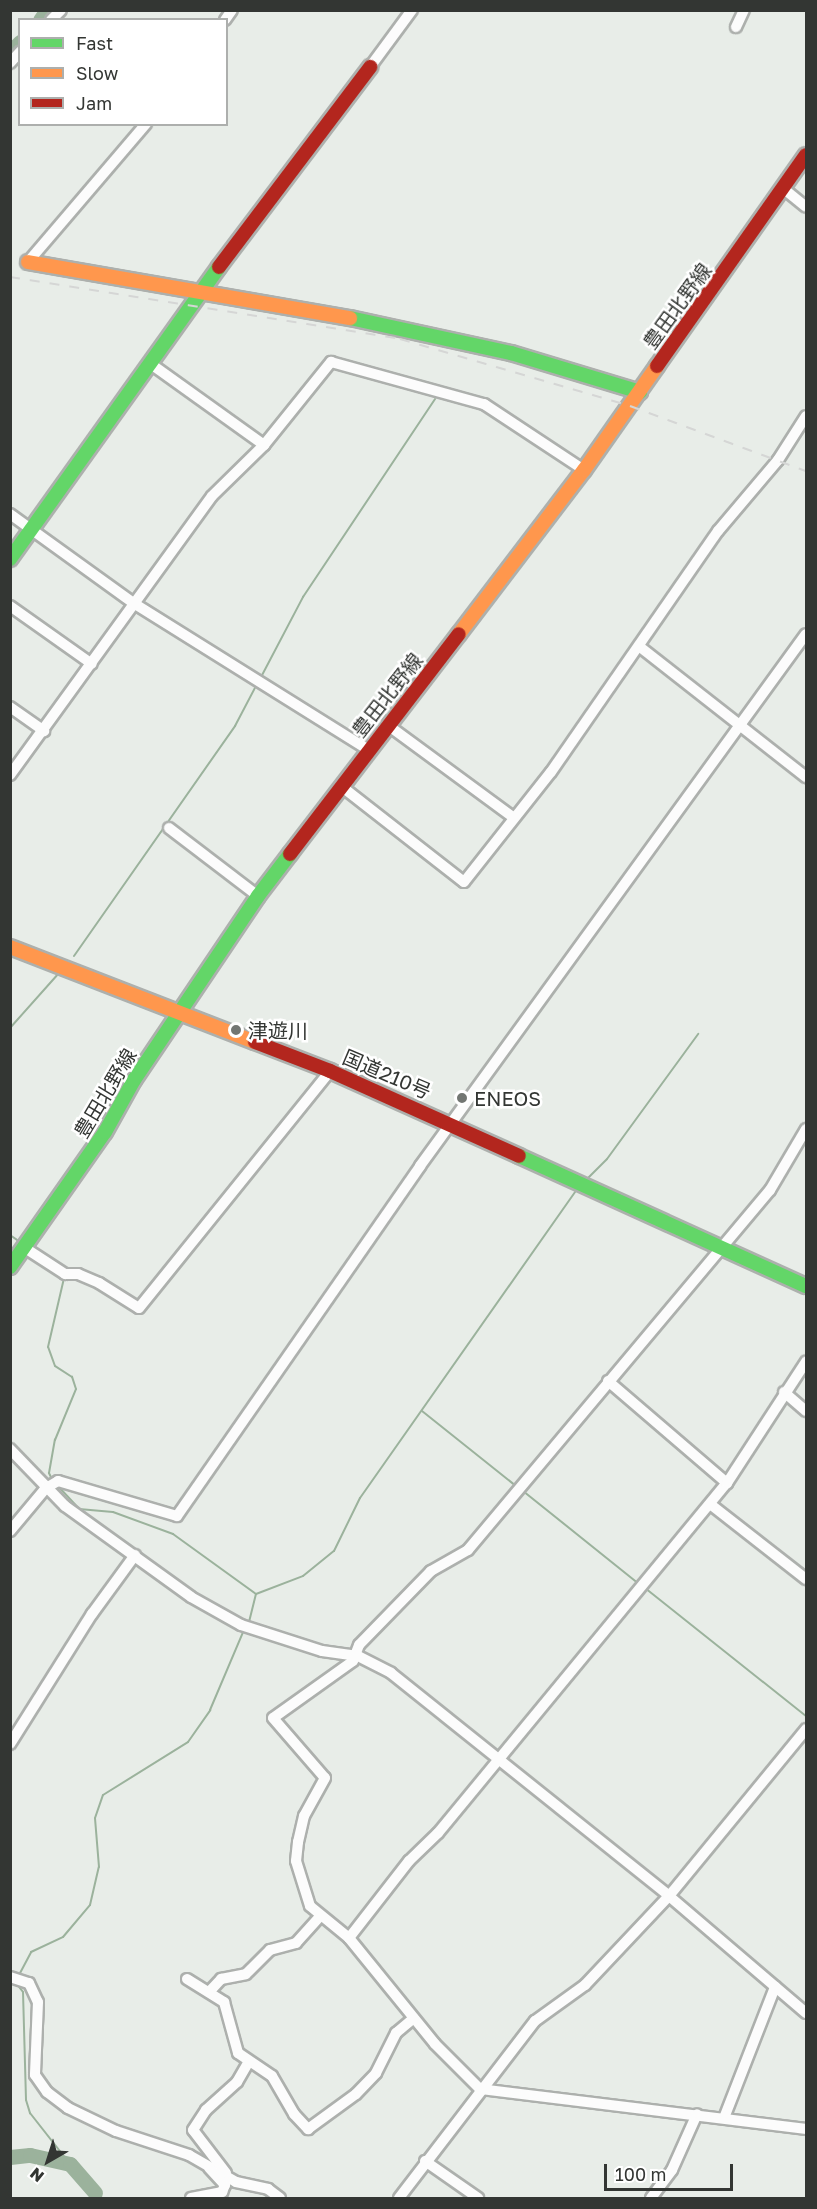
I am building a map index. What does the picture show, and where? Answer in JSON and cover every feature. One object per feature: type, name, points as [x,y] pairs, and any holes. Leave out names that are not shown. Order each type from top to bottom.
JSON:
[{"type":"main road","points":[[10,559],[200,293],[370,67]]},
{"type":"main road","name":"豊田北野線","points":[[10,1266],[40,1227],[105,1132],[179,1011],[258,896],[584,470],[807,155]]},
{"type":"main road","points":[[28,262],[362,320],[500,350],[640,392]]},
{"type":"main road","name":"国道210号","points":[[10,946],[330,1071],[452,1123],[807,1286]]},
{"type":"street","points":[[370,67],[412,10]]},
{"type":"street","points":[[736,27],[744,10]]},
{"type":"street","points":[[28,262],[144,126]]},
{"type":"street","points":[[784,189],[807,207]]},
{"type":"street","points":[[10,776],[212,496],[264,445],[331,362],[484,404],[584,470]]},
{"type":"street","points":[[151,364],[264,445]]},
{"type":"street","points":[[341,786],[464,882],[513,817],[551,772],[640,647],[718,531],[778,460],[807,416]]},
{"type":"street","points":[[10,514],[135,604],[369,750]]},
{"type":"street","points":[[10,606],[92,664]]},
{"type":"street","points":[[10,1531],[46,1488],[58,1481],[177,1516],[452,1123],[807,634]]},
{"type":"street","points":[[640,647],[807,777]]},
{"type":"street","points":[[10,707],[44,731]]},
{"type":"street","points":[[389,726],[513,817]]},
{"type":"street","points":[[169,828],[258,896]]},
{"type":"street","points":[[25,1248],[65,1274],[78,1274],[99,1283],[139,1308],[330,1071]]},
{"type":"street","points":[[807,1129],[770,1190],[468,1550],[431,1571],[359,1645],[358,1656],[273,1718],[325,1778],[304,1816],[296,1861],[304,1892],[320,1916],[349,1938],[414,2018],[480,2090],[697,2114],[807,2129]]},
{"type":"street","points":[[349,1938],[409,1861],[438,1833],[727,1483],[784,1392],[807,1362]]},
{"type":"street","points":[[608,1381],[727,1483]]},
{"type":"street","points":[[784,1392],[807,1412]]},
{"type":"street","points":[[10,1449],[65,1506],[191,1597],[241,1625],[322,1651],[358,1656],[391,1673],[669,1896],[807,2013]]},
{"type":"street","points":[[710,1504],[807,1579]]},
{"type":"street","points":[[10,1744],[92,1614],[135,1555]]},
{"type":"street","points":[[399,2199],[425,2161],[535,2022],[585,1985],[669,1896],[807,1729]]},
{"type":"street","points":[[209,1992],[221,1979],[246,1974],[270,1950],[296,1943],[320,1916]]},
{"type":"street","points":[[10,1977],[29,1983],[38,2002],[35,2075],[47,2092],[68,2108],[116,2131],[203,2162],[236,2182],[268,2189],[280,2199]]},
{"type":"street","points":[[187,1979],[224,2002],[238,2053],[272,2076],[294,2114],[308,2129],[356,2094],[376,2073],[396,2033],[414,2018]]},
{"type":"street","points":[[724,2118],[775,1987]]},
{"type":"street","points":[[226,2174],[193,2130],[206,2110],[237,2082],[249,2061]]},
{"type":"street","points":[[651,2199],[672,2170],[697,2114]]},
{"type":"street","points":[[425,2161],[478,2199]]},
{"type":"street","points":[[191,2199],[222,2192],[225,2185],[203,2162]]},
{"type":"waterway","points":[[41,18],[47,10]]},
{"type":"waterway","points":[[10,52],[18,44]]},
{"type":"waterway","points":[[260,679],[303,597],[435,399]]},
{"type":"waterway","points":[[74,956],[235,726],[257,684]]},
{"type":"waterway","points":[[10,1028],[59,973]]},
{"type":"waterway","points":[[587,1179],[607,1159],[698,1034]]},
{"type":"waterway","points":[[57,1485],[79,1509],[113,1512],[173,1534],[256,1594],[303,1576],[334,1551],[360,1498],[575,1192]]},
{"type":"waterway","points":[[10,1235],[20,1242]]},
{"type":"waterway","points":[[53,1481],[49,1473],[55,1440],[76,1389],[72,1377],[55,1366],[48,1347],[64,1278]]},
{"type":"waterway","points":[[422,1411],[516,1486]]},
{"type":"waterway","points":[[523,1491],[638,1583]]},
{"type":"waterway","points":[[645,1588],[806,1716]]},
{"type":"waterway","points":[[249,1622],[256,1594]]},
{"type":"waterway","points":[[19,1975],[31,1952],[63,1937],[90,1905],[99,1867],[95,1818],[103,1795],[188,1742],[210,1710],[244,1630]]},
{"type":"waterway","points":[[16,1983],[23,1992],[26,2100],[30,2113],[70,2164]]},
{"type":"waterway","points":[[10,2157],[30,2155],[70,2164],[95,2193]]},
{"type":"railway","points":[[10,277],[400,339],[630,406],[806,471]]},
{"type":"traffic: fast","points":[[10,559],[219,267]]},
{"type":"traffic: fast","points":[[350,318],[511,353],[640,392]]},
{"type":"traffic: fast","points":[[10,1267],[105,1132],[134,1080],[258,896],[290,854]]},
{"type":"traffic: fast","points":[[519,1156],[806,1286]]},
{"type":"traffic: slow","points":[[28,262],[350,318]]},
{"type":"traffic: slow","points":[[459,634],[584,470],[657,366]]},
{"type":"traffic: slow","points":[[10,947],[255,1042]]},
{"type":"traffic: jam","points":[[219,267],[370,67]]},
{"type":"traffic: jam","points":[[657,366],[806,155]]},
{"type":"traffic: jam","points":[[290,854],[459,634]]},
{"type":"traffic: jam","points":[[255,1042],[330,1071],[519,1156]]},
{"type":"place","name":"津遊川","points":[[236,1030]]},
{"type":"place","name":"ENEOS","points":[[462,1098]]}]
